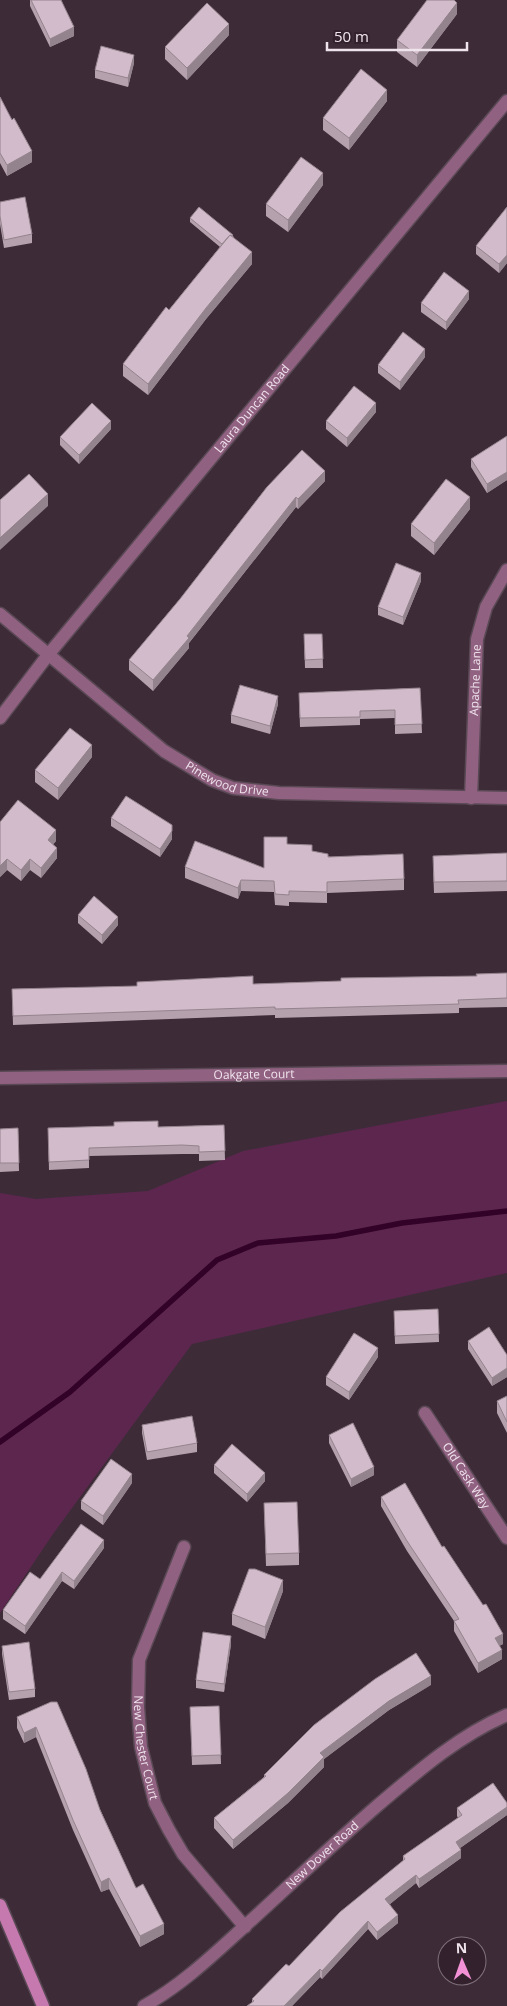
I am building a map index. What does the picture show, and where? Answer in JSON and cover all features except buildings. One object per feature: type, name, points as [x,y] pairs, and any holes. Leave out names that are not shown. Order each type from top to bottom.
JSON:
[{"type":"main road","points":[[0,1905],[43,2006]]},
{"type":"street","name":"Laura Duncan Road","points":[[0,718],[48,655],[507,102]]},
{"type":"street","name":"Apache Lane","points":[[472,798],[477,639],[486,607],[507,570]]},
{"type":"street","name":"Pinewood Drive","points":[[0,614],[164,751],[212,780],[234,788],[279,793],[507,798]]},
{"type":"street","name":"Oakgate Court","points":[[0,1078],[507,1071]]},
{"type":"street","name":"Old Cask Way","points":[[425,1413],[506,1536]]},
{"type":"street","name":"New Chester Court","points":[[184,1547],[139,1660],[138,1708],[141,1747],[155,1803],[169,1830],[189,1861],[245,1927]]},
{"type":"street","name":"New Dover Road","points":[[144,2006],[161,1997],[203,1965],[424,1766],[490,1722],[507,1715]]},
{"type":"shaded area","points":[[507,1101],[507,1273],[192,1344],[53,1534],[0,1613],[0,1193],[36,1199],[148,1191],[243,1151]]},
{"type":"waterway","points":[[0,1442],[70,1392],[217,1260],[258,1243],[336,1236],[402,1223],[507,1211]]}]
